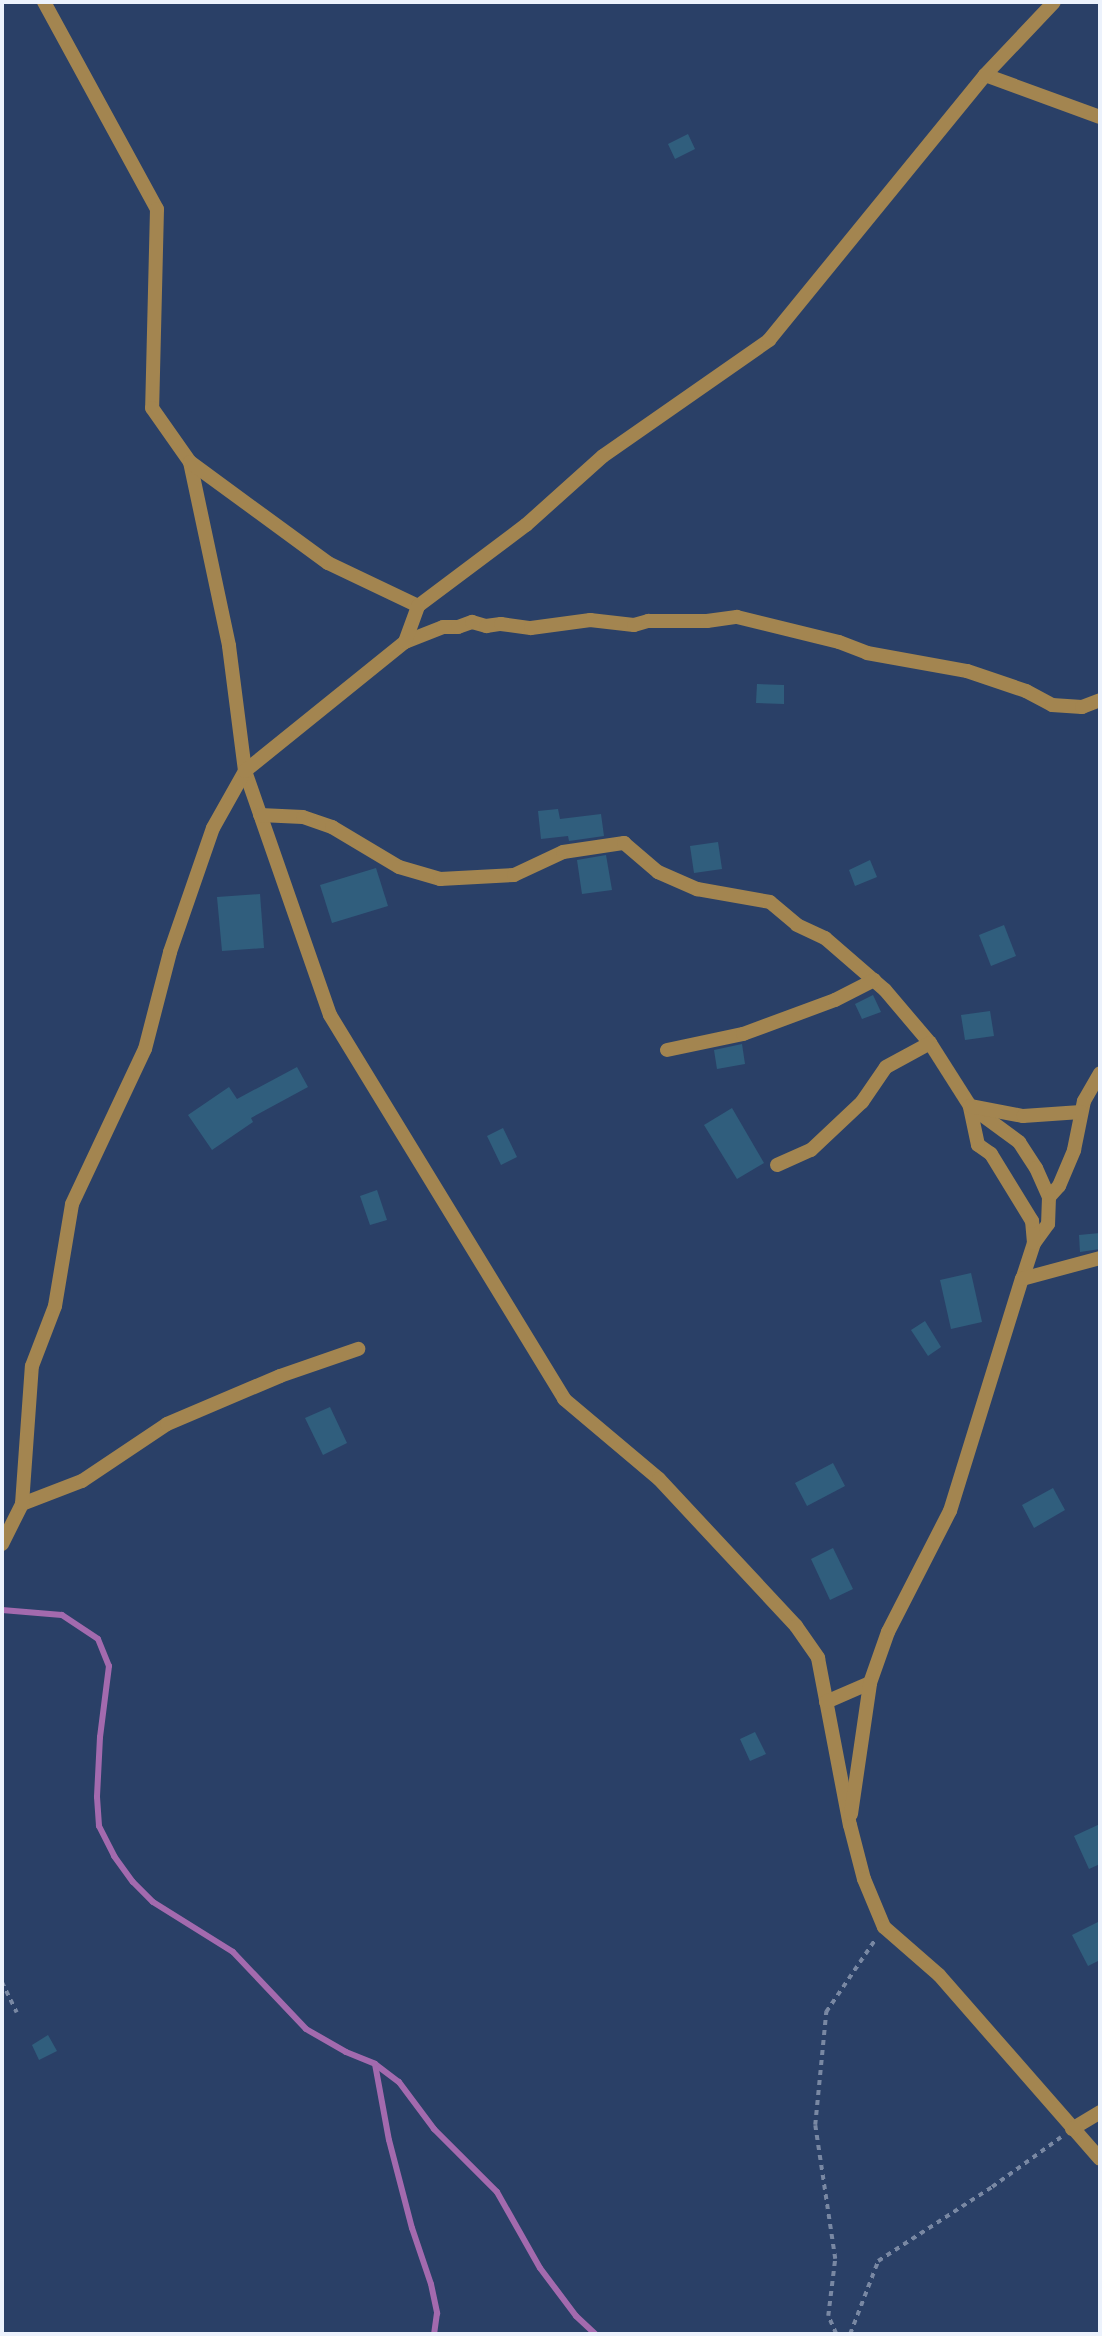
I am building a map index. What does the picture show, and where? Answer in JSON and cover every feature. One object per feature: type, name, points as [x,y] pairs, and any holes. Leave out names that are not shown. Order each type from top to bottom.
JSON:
[{"type":"street","points":[[44,2],[157,209],[152,408],[190,462],[328,563],[418,606]]},
{"type":"street","points":[[405,642],[418,606],[526,525],[603,456],[769,340],[985,75],[1054,2]]},
{"type":"street","points":[[985,75],[1100,117]]},
{"type":"street","points":[[190,462],[229,646],[245,771],[330,1015],[564,1399],[659,1479],[796,1626],[818,1658],[850,1825],[864,1879],[884,1927],[939,1975],[1100,2159]]},
{"type":"street","points":[[2,1544],[22,1504],[32,1366],[55,1306],[72,1203],[145,1049],[170,952],[213,828],[245,771],[405,642],[443,627],[458,627],[472,622],[486,626],[501,624],[531,628],[590,621],[634,625],[648,621],[707,621],[737,617],[839,642],[867,653],[967,671],[1026,691],[1052,705],[1082,707],[1100,700]]},
{"type":"street","points":[[260,815],[303,817],[332,827],[399,867],[440,879],[514,876],[563,852],[624,844],[658,872],[697,889],[770,902],[797,925],[825,938],[874,980],[907,1013],[971,1106],[1019,1142],[1036,1168],[1049,1197],[1048,1224],[1034,1243],[950,1511],[888,1632],[870,1683],[850,1825]]},
{"type":"street","points":[[667,1051],[743,1034],[835,1000],[874,980]]},
{"type":"street","points":[[777,1165],[811,1150],[862,1102],[886,1067],[930,1043]]},
{"type":"street","points":[[1049,1197],[1059,1186],[1074,1150],[1084,1101],[1100,1073]]},
{"type":"street","points":[[971,1106],[1023,1116],[1081,1112]]},
{"type":"street","points":[[971,1106],[978,1145],[991,1154],[1032,1221],[1034,1243]]},
{"type":"street","points":[[1022,1279],[1100,1258]]},
{"type":"street","points":[[22,1504],[82,1481],[167,1423],[280,1376],[358,1349]]},
{"type":"street","points":[[826,1702],[870,1683]]},
{"type":"street","points":[[1072,2129],[1100,2112]]},
{"type":"path","points":[[836,2334],[828,2316],[835,2259],[815,2125],[826,2012],[884,1927]]},
{"type":"path","points":[[2,1982],[17,2013]]},
{"type":"path","points":[[850,2334],[878,2261],[992,2188],[1072,2129]]},
{"type":"building","points":[[688,134],[695,149],[675,159],[668,144]]},
{"type":"building","points":[[757,684],[784,685],[784,704],[756,703]]},
{"type":"building","points":[[558,809],[560,819],[601,814],[604,836],[569,841],[568,836],[541,839],[538,811]]},
{"type":"building","points":[[718,842],[722,869],[694,873],[690,846]]},
{"type":"building","points":[[606,855],[612,890],[582,894],[577,860]]},
{"type":"building","points":[[870,860],[877,877],[855,886],[849,870]]},
{"type":"building","points":[[376,868],[388,906],[332,923],[320,885]]},
{"type":"building","points":[[260,894],[264,948],[222,951],[217,897]]},
{"type":"building","points":[[1004,925],[1016,956],[991,966],[979,935]]},
{"type":"building","points":[[873,995],[881,1012],[862,1019],[855,1004]]},
{"type":"building","points":[[990,1011],[994,1036],[965,1040],[961,1015]]},
{"type":"building","points":[[742,1044],[745,1064],[717,1069],[714,1050]]},
{"type":"building","points":[[297,1067],[308,1087],[251,1118],[253,1122],[212,1150],[188,1115],[229,1087],[237,1099]]},
{"type":"building","points":[[732,1108],[764,1163],[737,1179],[704,1125]]},
{"type":"building","points":[[503,1128],[517,1157],[501,1165],[487,1136]]},
{"type":"building","points":[[377,1190],[387,1220],[370,1225],[360,1196]]},
{"type":"building","points":[[1100,1233],[1100,1249],[1080,1252],[1079,1235]]},
{"type":"building","points":[[971,1273],[982,1322],[951,1329],[940,1280]]},
{"type":"building","points":[[925,1321],[941,1347],[928,1356],[911,1330]]},
{"type":"building","points":[[330,1407],[347,1443],[323,1455],[305,1418]]},
{"type":"building","points":[[833,1463],[845,1486],[807,1506],[795,1483]]},
{"type":"building","points":[[1053,1488],[1065,1510],[1034,1528],[1022,1505]]},
{"type":"building","points":[[833,1548],[853,1589],[830,1600],[811,1559]]},
{"type":"building","points":[[755,1732],[766,1754],[750,1761],[740,1739]]},
{"type":"building","points":[[1100,1824],[1100,1864],[1089,1869],[1074,1836]]},
{"type":"building","points":[[1100,1921],[1100,1960],[1088,1966],[1072,1935]]},
{"type":"building","points":[[48,2035],[57,2051],[39,2060],[32,2045]]},
{"type":"waterway","points":[[2,1610],[62,1615],[98,1639],[109,1666],[100,1737],[97,1797],[99,1826],[114,1856],[133,1882],[153,1902],[233,1952],[306,2029],[346,2052],[375,2064],[399,2082],[434,2129],[497,2192],[540,2268],[576,2316],[595,2334]]},
{"type":"waterway","points":[[375,2064],[389,2140],[412,2228],[431,2284],[437,2313],[434,2334]]}]
